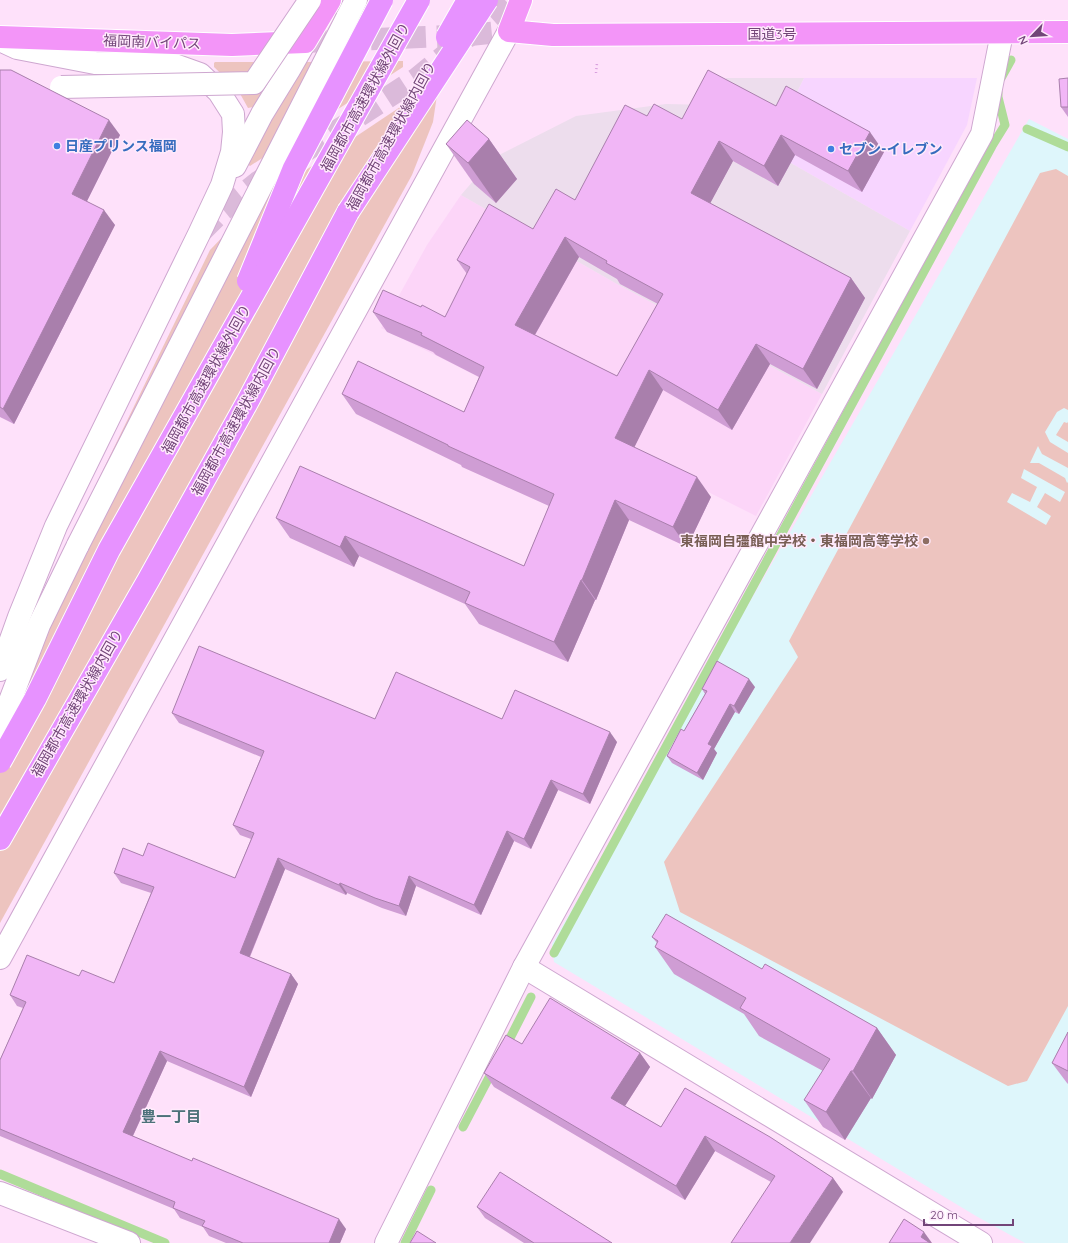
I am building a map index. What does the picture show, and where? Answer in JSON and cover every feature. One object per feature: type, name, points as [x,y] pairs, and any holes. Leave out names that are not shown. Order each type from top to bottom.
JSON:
[{"type":"highway","points":[[305,42],[330,0]]},
{"type":"highway","points":[[210,373],[294,168],[382,0]]},
{"type":"highway","name":"福岡都市高速環状線外回り","points":[[0,762],[35,700],[110,550],[419,0]]},
{"type":"highway","name":"福岡都市高速環状線内回り","points":[[0,839],[250,399],[348,212],[468,0]]},
{"type":"highway","points":[[348,212],[487,0]]},
{"type":"highway","points":[[509,31],[521,0]]},
{"type":"highway","name":"国道3号","points":[[509,31],[553,35],[1068,32]]},
{"type":"highway","name":"福岡南バイパス","points":[[0,39],[232,45],[305,42]]},
{"type":"street","points":[[61,87],[254,83],[310,0]]},
{"type":"street","points":[[0,727],[39,625],[78,545],[356,0]]},
{"type":"street","points":[[0,958],[509,31]]},
{"type":"street","points":[[386,1243],[524,967],[982,134],[1002,33]]},
{"type":"street","points":[[0,39],[17,48],[95,62],[172,64],[200,74],[220,92],[233,114],[234,132],[232,152],[222,185],[56,526],[19,617],[0,670]]},
{"type":"street","points":[[199,234],[262,114],[290,70],[305,42]]},
{"type":"street","points":[[524,967],[974,1241]]},
{"type":"street","points":[[0,1193],[129,1243]]},
{"type":"path","points":[[596,74],[597,64]]},
{"type":"shaded area","points":[[403,61],[403,67],[250,166],[247,164],[275,111],[306,62]]},
{"type":"shaded area","points":[[215,62],[277,62],[280,67],[253,107],[248,108],[238,90],[214,67]]},
{"type":"shaded area","points":[[726,78],[804,78],[768,150],[910,231],[822,394],[617,284],[461,195],[493,158],[576,116],[666,104],[712,105]]},
{"type":"shaded area","points":[[804,78],[977,78],[967,125],[910,231],[768,150]]},
{"type":"shaded area","points":[[427,89],[437,95],[433,122],[412,175],[0,923],[0,716],[69,540],[210,250],[236,223],[264,198]]},
{"type":"shaded area","name":"東福岡自彊館中学校・東福岡高等学校","points":[[1029,119],[1068,139],[1068,1243],[1025,1243],[976,1216],[554,962],[552,944]]},
{"type":"shaded area","name":"東福岡自彊館中学校・東福岡高等学校","points":[[1056,169],[1068,176],[1068,410],[1064,408],[1057,412],[1045,432],[1050,442],[1068,453],[1068,468],[1042,454],[1038,446],[1030,463],[1039,463],[1065,478],[1067,483],[1068,482],[1068,1006],[1027,1081],[1008,1086],[680,912],[664,862],[798,657],[789,641],[1040,173]],"holes":[[[1024,469],[1065,492],[1060,502],[1045,493],[1037,507],[1051,516],[1046,525],[1007,502],[1012,493],[1030,502],[1037,487],[1021,478]]]},
{"type":"shaded area","points":[[461,195],[617,284],[822,394],[756,516],[381,328],[427,245]]},
{"type":"shaded area","points":[[1064,422],[1068,422],[1068,442],[1056,435]]},
{"type":"building","points":[[0,70],[11,70],[109,120],[72,194],[104,210],[3,409],[0,407]]},
{"type":"building","points":[[708,70],[776,106],[786,86],[870,132],[848,171],[781,135],[764,166],[719,141],[691,193],[851,278],[803,369],[756,344],[718,410],[649,370],[615,438],[697,477],[673,527],[615,500],[582,580],[554,642],[465,603],[470,592],[345,536],[340,547],[276,518],[300,466],[524,566],[554,494],[448,446],[342,394],[358,361],[464,412],[484,367],[421,335],[422,333],[373,312],[383,290],[421,307],[422,305],[445,317],[470,267],[457,260],[489,204],[533,229],[556,189],[575,200],[625,105],[647,116],[654,104],[682,119]],"holes":[[[565,237],[607,261],[606,263],[663,294],[617,376],[515,325]]]},
{"type":"building","points":[[1068,78],[1068,107],[1061,107],[1059,79]]},
{"type":"building","points":[[467,120],[489,139],[468,163],[446,144]]},
{"type":"building","points":[[199,646],[375,719],[396,672],[502,719],[515,690],[610,732],[583,794],[551,780],[524,839],[507,831],[474,905],[409,876],[399,906],[375,898],[340,883],[339,885],[278,858],[240,953],[291,974],[244,1087],[160,1051],[123,1132],[192,1161],[193,1158],[339,1219],[329,1243],[243,1243],[202,1226],[205,1221],[173,1208],[175,1202],[0,1129],[0,1060],[26,1002],[10,995],[27,955],[79,976],[82,970],[114,983],[154,887],[114,873],[123,848],[143,856],[148,843],[235,878],[254,833],[233,825],[264,751],[172,713]]},
{"type":"building","points":[[717,661],[749,679],[734,706],[730,704],[708,744],[712,746],[697,773],[667,756],[681,729],[684,731],[707,691],[702,689]]},
{"type":"building","points":[[666,914],[762,969],[765,964],[877,1028],[853,1071],[851,1071],[826,1112],[804,1100],[830,1059],[740,1008],[746,998],[655,947],[658,941],[652,937]]},
{"type":"building","points":[[550,998],[640,1053],[611,1098],[661,1127],[685,1088],[770,1137],[833,1178],[790,1243],[731,1243],[775,1176],[705,1136],[676,1186],[484,1073],[506,1035],[522,1044]]},
{"type":"building","points":[[1068,1032],[1068,1071],[1052,1063]]},
{"type":"building","points":[[500,1172],[612,1243],[534,1243],[477,1207]]},
{"type":"building","points":[[904,1219],[924,1232],[921,1237],[930,1243],[889,1243]]},
{"type":"building","points":[[417,1231],[436,1243],[410,1243]]},
{"type":"waterway","points":[[1001,78],[1011,60]]},
{"type":"waterway","points":[[554,953],[992,146],[1005,125],[998,92]]},
{"type":"waterway","points":[[1027,129],[1068,147]]},
{"type":"waterway","points":[[505,1048],[531,997]]},
{"type":"waterway","points":[[463,1127],[494,1068]]},
{"type":"waterway","points":[[0,1174],[165,1243]]},
{"type":"waterway","points":[[405,1243],[431,1190]]},
{"type":"tunnel","points":[[200,233],[222,211],[258,182],[416,79],[470,35],[509,0]]},
{"type":"tunnel","points":[[305,42],[470,35],[509,31]]},
{"type":"place","name":"日産プリンス福岡","points":[[57,146]]},
{"type":"place","name":"セブン-イレブン","points":[[831,149]]},
{"type":"place","name":"東福岡自彊館中学校・東福岡高等学校","points":[[926,541]]},
{"type":"district","name":"豊一丁目","points":[[171,1117]]}]
